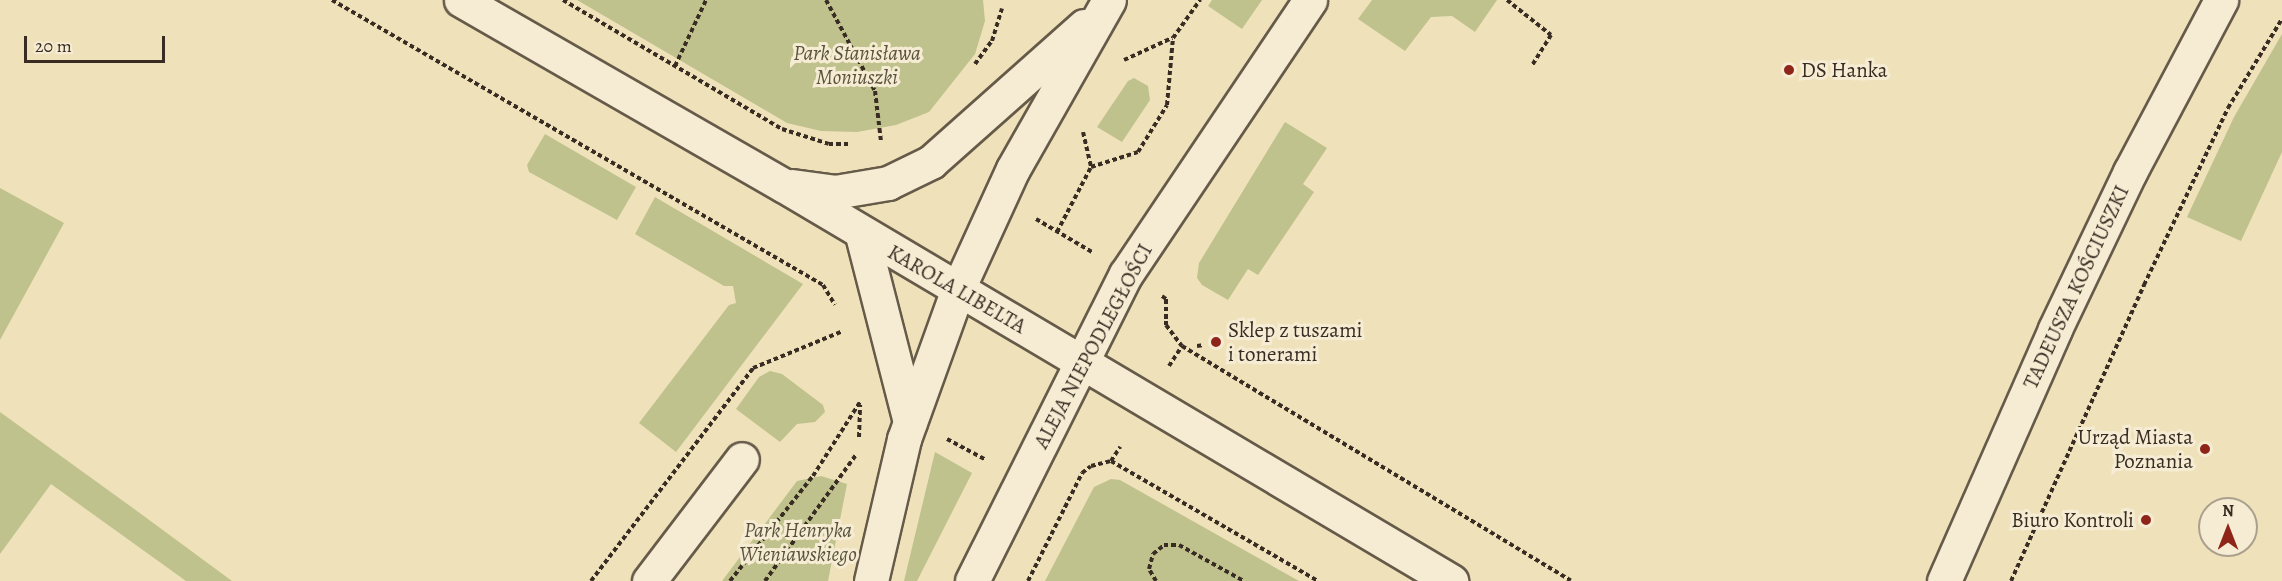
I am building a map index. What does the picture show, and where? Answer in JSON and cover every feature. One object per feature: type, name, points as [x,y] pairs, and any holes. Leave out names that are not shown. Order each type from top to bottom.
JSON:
[{"type":"street","name":"KAROLA LIBELTA","points":[[461,0],[783,185],[862,235],[1083,362],[1451,581]]},
{"type":"street","name":"ALEJA NIEPODLEGŁOŚCI","points":[[972,581],[1132,265],[1310,0]]},
{"type":"street","name":"TADEUSZA KOŚCIUSZKI","points":[[1944,581],[2125,182],[2221,0]]},
{"type":"street","points":[[783,185],[835,192],[888,183],[931,162],[1101,3]]},
{"type":"street","points":[[871,581],[910,422],[958,289],[1013,169],[1101,3]]},
{"type":"street","points":[[862,235],[910,422]]},
{"type":"street","points":[[648,581],[742,459]]},
{"type":"path","points":[[332,0],[823,285],[839,311]]},
{"type":"path","points":[[563,0],[782,129],[829,144],[861,144]]},
{"type":"path","points":[[675,66],[706,0]]},
{"type":"path","points":[[826,0],[875,91],[882,144]]},
{"type":"path","points":[[1112,66],[1173,38],[1200,0]]},
{"type":"path","points":[[1507,0],[1551,35],[1532,66]]},
{"type":"path","points":[[2011,581],[2144,285],[2228,108],[2282,19]]},
{"type":"path","points":[[1091,167],[1138,152],[1167,105],[1173,38]]},
{"type":"path","points":[[1057,232],[1091,167],[1080,120]]},
{"type":"path","points":[[871,144],[882,144],[891,140]]},
{"type":"path","points":[[1027,215],[1092,252]]},
{"type":"path","points":[[1166,299],[1166,325],[1182,346],[1571,581]]},
{"type":"path","points":[[844,320],[849,329]]},
{"type":"path","points":[[1197,346],[1204,345]]},
{"type":"path","points":[[1169,367],[1182,346]]},
{"type":"path","points":[[859,391],[861,401],[859,442]]},
{"type":"path","points":[[737,581],[731,579],[813,476],[861,401]]},
{"type":"path","points":[[942,436],[986,460]]},
{"type":"path","points":[[1111,461],[1120,447]]},
{"type":"path","points":[[765,581],[859,452],[857,464]]},
{"type":"path","points":[[1028,581],[1082,473],[1090,466],[1111,461],[1318,581]]},
{"type":"path","points":[[1156,581],[1149,569],[1153,554],[1164,545],[1179,545],[1244,581]]},
{"type":"green space","name":"Park Stanisława Moniuszki","points":[[577,0],[983,0],[985,21],[975,54],[929,112],[896,125],[857,132],[821,131],[787,123]]},
{"type":"green space","points":[[1212,0],[1262,0],[1242,29],[1208,6]]},
{"type":"green space","points":[[1372,0],[1497,0],[1475,32],[1452,16],[1431,17],[1405,51],[1358,19]]},
{"type":"green space","points":[[2282,34],[2282,152],[2241,241],[2187,217],[2234,117]]},
{"type":"green space","points":[[1134,78],[1148,86],[1150,100],[1122,142],[1097,127],[1128,81]]},
{"type":"green space","points":[[1285,122],[1327,148],[1303,184],[1314,192],[1258,275],[1248,269],[1228,300],[1202,285],[1197,278],[1199,263]]},
{"type":"green space","points":[[545,134],[636,187],[617,220],[529,172],[527,165]]},
{"type":"green space","points":[[0,188],[64,223],[0,340]]},
{"type":"green space","points":[[655,197],[803,284],[676,452],[639,423],[729,305],[736,303],[733,286],[724,286],[635,234]]},
{"type":"green space","points":[[770,371],[782,374],[823,405],[825,412],[815,422],[797,424],[780,442],[736,409],[759,377]]},
{"type":"green space","points":[[0,412],[232,581],[186,581],[51,484],[0,554]]},
{"type":"green space","points":[[935,452],[972,473],[917,581],[904,581]]},
{"type":"green space","name":"Park Henryka Wieniawskiego","points":[[821,476],[847,484],[828,581],[722,581],[797,481]]},
{"type":"green space","points":[[1111,479],[1120,480],[1299,581],[1045,581],[1094,487]]},
{"type":"place","name":"DS Hanka","points":[[1789,70]]},
{"type":"place","name":"Sklep z tuszami i tonerami","points":[[1216,342]]},
{"type":"place","name":"Urząd Miasta Poznania","points":[[2205,449]]},
{"type":"place","name":"Biuro Kontroli","points":[[2146,520]]}]
